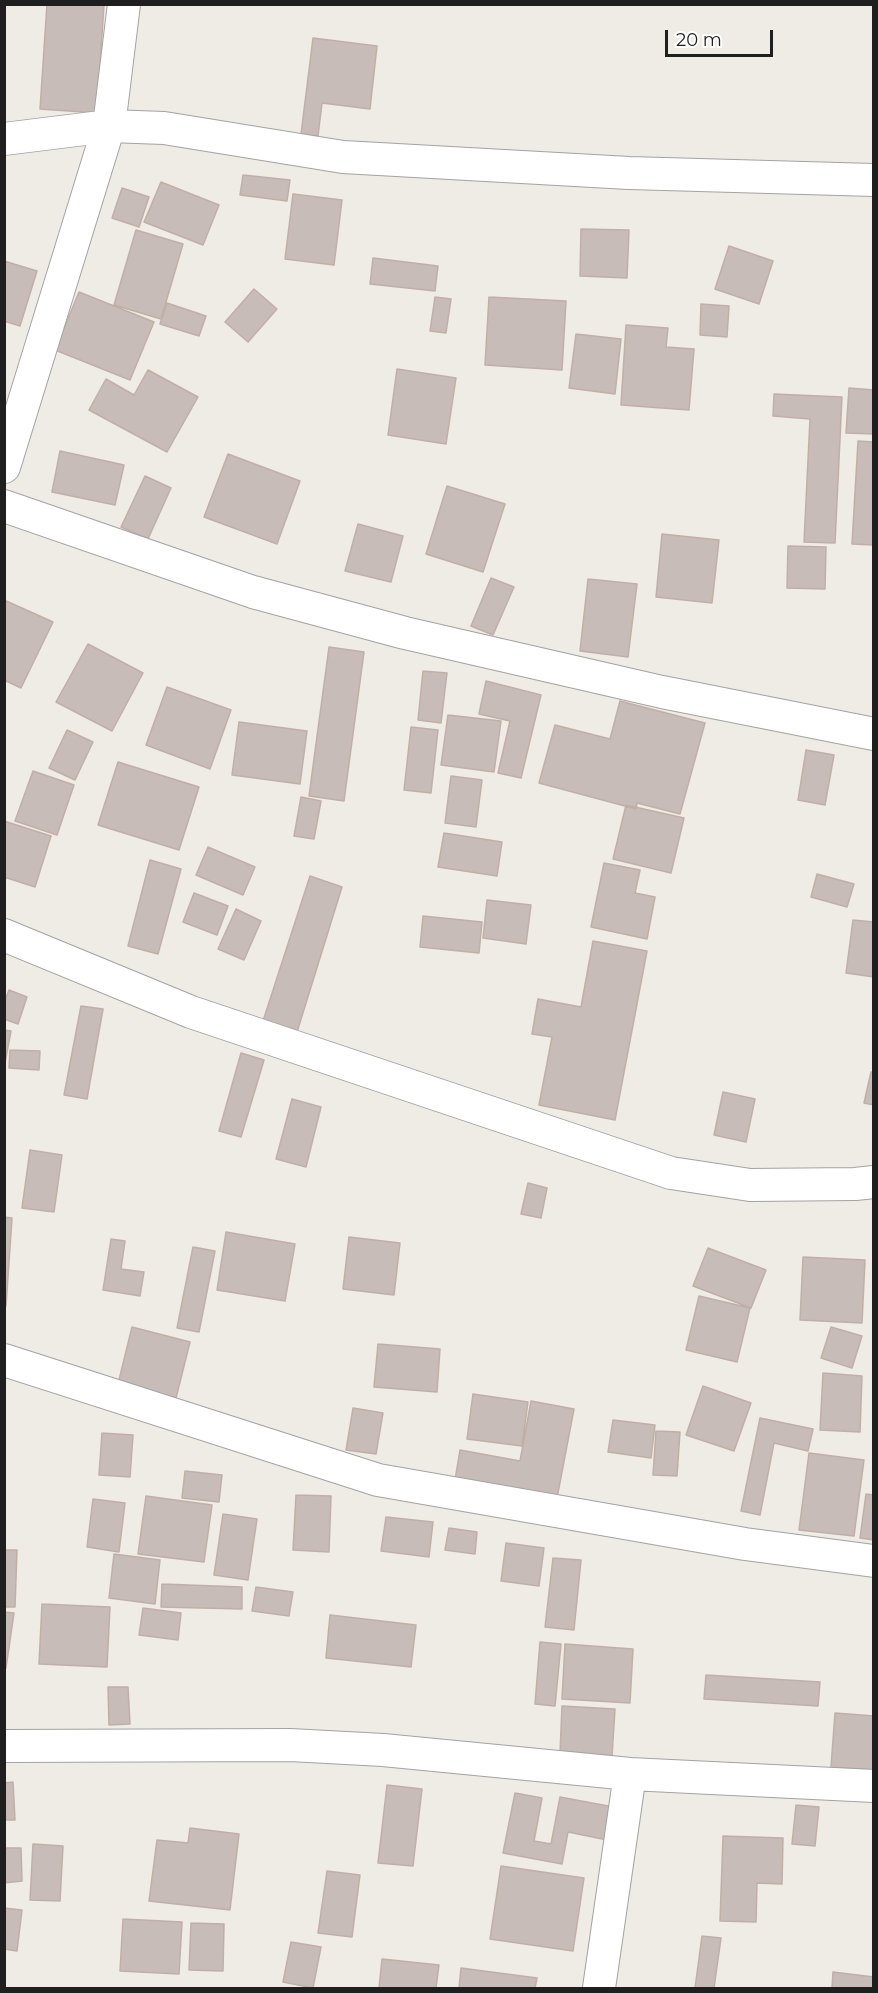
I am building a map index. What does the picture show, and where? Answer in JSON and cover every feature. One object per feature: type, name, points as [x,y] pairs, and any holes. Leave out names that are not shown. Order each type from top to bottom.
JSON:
[{"type":"street","points":[[4,467],[109,126],[124,4]]},
{"type":"street","points":[[4,139],[109,126],[164,129],[343,157],[629,173],[873,180]]},
{"type":"street","points":[[4,506],[253,592],[405,633],[662,692],[873,734]]},
{"type":"street","points":[[4,935],[191,1012],[671,1173],[750,1185],[873,1182]]},
{"type":"street","points":[[4,1360],[378,1480],[745,1544],[873,1561]]},
{"type":"street","points":[[4,1746],[290,1745],[382,1750],[630,1774],[873,1786]]},
{"type":"street","points":[[599,1989],[630,1774]]},
{"type":"building","points":[[47,4],[104,4],[97,113],[40,109]]},
{"type":"building","points":[[313,38],[377,46],[370,109],[322,103],[318,136],[301,134]]},
{"type":"building","points":[[243,175],[290,180],[287,201],[240,195]]},
{"type":"building","points":[[161,182],[219,205],[203,245],[144,222]]},
{"type":"building","points":[[122,188],[149,197],[139,227],[112,218]]},
{"type":"building","points":[[293,194],[342,200],[334,265],[285,259]]},
{"type":"building","points":[[581,229],[629,230],[627,278],[580,276]]},
{"type":"building","points":[[136,230],[183,244],[161,319],[114,305]]},
{"type":"building","points":[[729,246],[773,261],[759,304],[715,289]]},
{"type":"building","points":[[373,258],[438,266],[435,291],[370,284]]},
{"type":"building","points":[[4,261],[37,271],[20,326],[4,321]]},
{"type":"building","points":[[254,289],[277,309],[248,342],[225,322]]},
{"type":"building","points":[[79,292],[154,322],[130,380],[55,350]]},
{"type":"building","points":[[435,297],[451,299],[446,333],[430,331]]},
{"type":"building","points":[[489,297],[566,301],[562,370],[485,365]]},
{"type":"building","points":[[167,303],[206,316],[199,336],[160,324]]},
{"type":"building","points":[[701,304],[729,306],[727,337],[700,335]]},
{"type":"building","points":[[626,325],[668,328],[666,347],[694,349],[689,410],[621,405]]},
{"type":"building","points":[[576,334],[621,339],[615,394],[569,388]]},
{"type":"building","points":[[397,369],[456,378],[446,444],[388,435]]},
{"type":"building","points":[[148,370],[198,397],[167,452],[89,410],[106,379],[134,395]]},
{"type":"building","points":[[849,388],[874,390],[874,434],[846,433]]},
{"type":"building","points":[[774,394],[842,397],[835,543],[804,542],[810,419],[773,416]]},
{"type":"building","points":[[858,441],[874,442],[874,545],[852,544]]},
{"type":"building","points":[[60,451],[124,465],[115,505],[52,492]]},
{"type":"building","points":[[228,454],[300,481],[277,544],[204,517]]},
{"type":"building","points":[[145,476],[171,488],[148,539],[121,527]]},
{"type":"building","points":[[447,486],[505,504],[483,572],[426,554]]},
{"type":"building","points":[[358,524],[403,536],[391,582],[345,571]]},
{"type":"building","points":[[662,534],[719,540],[712,603],[656,597]]},
{"type":"building","points":[[788,546],[826,547],[825,589],[787,588]]},
{"type":"building","points":[[491,578],[514,587],[493,635],[471,626]]},
{"type":"building","points":[[588,579],[637,584],[628,657],[580,651]]},
{"type":"building","points":[[4,600],[53,622],[21,688],[4,680]]},
{"type":"building","points":[[88,644],[143,673],[112,731],[56,702]]},
{"type":"building","points":[[329,647],[364,652],[344,801],[309,796]]},
{"type":"building","points":[[423,671],[447,673],[441,723],[418,720]]},
{"type":"building","points":[[486,681],[541,695],[521,778],[498,773],[510,721],[479,714]]},
{"type":"building","points":[[167,687],[231,710],[210,769],[146,745]]},
{"type":"building","points":[[620,701],[705,723],[680,814],[637,803],[636,809],[539,783],[555,725],[610,739]]},
{"type":"building","points":[[448,715],[501,721],[494,772],[441,765]]},
{"type":"building","points":[[239,722],[307,731],[300,784],[232,775]]},
{"type":"building","points":[[411,727],[438,730],[431,793],[404,790]]},
{"type":"building","points":[[67,730],[93,742],[75,780],[49,768]]},
{"type":"building","points":[[806,750],[834,755],[825,805],[798,800]]},
{"type":"building","points":[[118,762],[199,787],[179,850],[98,825]]},
{"type":"building","points":[[33,771],[74,785],[57,835],[15,821]]},
{"type":"building","points":[[451,776],[482,780],[476,827],[445,823]]},
{"type":"building","points":[[301,797],[321,801],[314,839],[294,836]]},
{"type":"building","points":[[626,805],[684,818],[671,873],[613,859]]},
{"type":"building","points":[[4,821],[51,836],[35,887],[4,877]]},
{"type":"building","points":[[444,833],[502,842],[497,876],[438,867]]},
{"type":"building","points":[[208,847],[255,867],[243,895],[196,875]]},
{"type":"building","points":[[150,860],[181,869],[158,954],[128,946]]},
{"type":"building","points":[[604,863],[640,870],[635,893],[655,897],[647,939],[591,927]]},
{"type":"building","points":[[817,874],[854,884],[847,907],[811,897]]},
{"type":"building","points":[[310,876],[342,887],[297,1032],[263,1021]]},
{"type":"building","points":[[194,893],[228,906],[217,935],[183,922]]},
{"type":"building","points":[[487,900],[531,905],[526,944],[483,938]]},
{"type":"building","points":[[236,909],[261,921],[244,960],[218,949]]},
{"type":"building","points":[[423,916],[482,922],[479,953],[420,947]]},
{"type":"building","points":[[853,920],[874,922],[874,977],[846,973]]},
{"type":"building","points":[[593,941],[647,951],[615,1120],[539,1105],[552,1037],[532,1034],[538,999],[581,1007]]},
{"type":"building","points":[[9,990],[27,997],[18,1024],[4,1019],[4,1003]]},
{"type":"building","points":[[81,1006],[103,1009],[87,1099],[64,1095]]},
{"type":"building","points":[[4,1030],[11,1031],[5,1063],[4,1063]]},
{"type":"building","points":[[10,1050],[40,1051],[39,1070],[9,1068]]},
{"type":"building","points":[[241,1053],[264,1060],[241,1137],[219,1131]]},
{"type":"building","points":[[871,1072],[874,1072],[874,1105],[864,1103]]},
{"type":"building","points":[[723,1092],[755,1099],[746,1142],[714,1135]]},
{"type":"building","points":[[292,1099],[321,1107],[306,1167],[276,1159]]},
{"type":"building","points":[[30,1150],[62,1155],[54,1212],[22,1208]]},
{"type":"building","points":[[528,1183],[547,1188],[541,1218],[521,1214]]},
{"type":"building","points":[[4,1217],[12,1218],[6,1306],[4,1306]]},
{"type":"building","points":[[226,1232],[295,1244],[285,1301],[217,1290]]},
{"type":"building","points":[[349,1237],[400,1243],[394,1295],[343,1289]]},
{"type":"building","points":[[111,1239],[125,1241],[121,1269],[144,1272],[140,1296],[103,1290]]},
{"type":"building","points":[[193,1247],[215,1251],[199,1332],[177,1328]]},
{"type":"building","points":[[708,1248],[766,1270],[751,1308],[693,1286]]},
{"type":"building","points":[[803,1257],[865,1260],[862,1323],[800,1320]]},
{"type":"building","points":[[699,1296],[750,1308],[737,1362],[686,1350]]},
{"type":"building","points":[[132,1327],[190,1342],[176,1398],[118,1384]]},
{"type":"building","points":[[831,1327],[862,1336],[852,1368],[821,1358]]},
{"type":"building","points":[[378,1344],[440,1349],[437,1392],[374,1387]]},
{"type":"building","points":[[823,1373],[862,1376],[860,1432],[820,1430]]},
{"type":"building","points":[[703,1386],[751,1403],[734,1451],[686,1435]]},
{"type":"building","points":[[473,1394],[528,1402],[522,1446],[467,1439]]},
{"type":"building","points":[[531,1401],[574,1409],[557,1498],[455,1480],[460,1450],[520,1461]]},
{"type":"building","points":[[353,1408],[383,1413],[376,1454],[346,1450]]},
{"type":"building","points":[[760,1418],[813,1429],[808,1451],[774,1443],[760,1515],[741,1511]]},
{"type":"building","points":[[613,1420],[655,1425],[651,1458],[608,1452]]},
{"type":"building","points":[[656,1431],[680,1432],[677,1476],[653,1475]]},
{"type":"building","points":[[102,1433],[133,1435],[130,1477],[99,1475]]},
{"type":"building","points":[[809,1453],[864,1460],[854,1536],[799,1530]]},
{"type":"building","points":[[185,1471],[222,1475],[219,1502],[182,1498]]},
{"type":"building","points":[[866,1494],[874,1495],[874,1540],[860,1538]]},
{"type":"building","points":[[296,1495],[331,1496],[329,1552],[293,1550]]},
{"type":"building","points":[[146,1496],[212,1505],[204,1562],[138,1554]]},
{"type":"building","points":[[93,1499],[125,1503],[119,1552],[87,1547]]},
{"type":"building","points":[[223,1514],[257,1519],[248,1580],[214,1575]]},
{"type":"building","points":[[386,1517],[433,1522],[429,1557],[381,1551]]},
{"type":"building","points":[[449,1528],[477,1532],[475,1554],[445,1550]]},
{"type":"building","points":[[506,1543],[544,1548],[539,1586],[501,1581]]},
{"type":"building","points":[[4,1550],[17,1550],[15,1607],[4,1607]]},
{"type":"building","points":[[114,1554],[160,1560],[155,1604],[109,1598]]},
{"type":"building","points":[[553,1558],[581,1560],[574,1630],[545,1627]]},
{"type":"building","points":[[162,1584],[242,1587],[242,1609],[161,1607]]},
{"type":"building","points":[[256,1587],[293,1592],[289,1616],[252,1611]]},
{"type":"building","points":[[42,1604],[110,1607],[107,1667],[39,1664]]},
{"type":"building","points":[[143,1608],[181,1613],[178,1640],[139,1635]]},
{"type":"building","points":[[4,1612],[14,1613],[6,1668],[4,1668]]},
{"type":"building","points":[[330,1615],[416,1625],[411,1667],[326,1658]]},
{"type":"building","points":[[540,1642],[561,1644],[555,1706],[535,1704]]},
{"type":"building","points":[[565,1644],[633,1649],[630,1703],[562,1699]]},
{"type":"building","points":[[706,1675],[820,1682],[818,1706],[704,1699]]},
{"type":"building","points":[[108,1687],[128,1687],[130,1724],[109,1725]]},
{"type":"building","points":[[562,1706],[615,1709],[612,1756],[560,1753]]},
{"type":"building","points":[[835,1713],[874,1716],[874,1770],[831,1767]]},
{"type":"building","points":[[13,1782],[15,1820],[4,1820],[4,1783]]},
{"type":"building","points":[[387,1785],[422,1789],[413,1866],[378,1863]]},
{"type":"building","points":[[515,1793],[542,1798],[534,1841],[551,1844],[560,1797],[624,1809],[617,1842],[568,1832],[562,1864],[503,1853]]},
{"type":"building","points":[[796,1805],[819,1807],[815,1846],[792,1844]]},
{"type":"building","points":[[190,1828],[239,1834],[230,1910],[149,1901],[157,1840],[188,1843]]},
{"type":"building","points":[[723,1836],[783,1838],[782,1884],[757,1883],[756,1922],[720,1921]]},
{"type":"building","points":[[33,1844],[63,1846],[60,1901],[30,1900]]},
{"type":"building","points":[[4,1848],[21,1848],[22,1881],[4,1883]]},
{"type":"building","points":[[501,1866],[584,1878],[573,1951],[490,1939]]},
{"type":"building","points":[[327,1871],[360,1875],[352,1937],[318,1933]]},
{"type":"building","points":[[4,1908],[22,1910],[17,1951],[4,1949]]},
{"type":"building","points":[[123,1919],[182,1922],[179,1974],[120,1971]]},
{"type":"building","points":[[191,1923],[224,1924],[223,1971],[189,1970]]},
{"type":"building","points":[[702,1936],[721,1938],[714,1988],[695,1988]]},
{"type":"building","points":[[291,1942],[321,1947],[313,1988],[283,1982]]},
{"type":"building","points":[[382,1959],[439,1965],[436,1988],[379,1988]]},
{"type":"building","points":[[461,1968],[537,1978],[535,1988],[459,1988]]},
{"type":"building","points":[[833,1972],[874,1977],[874,1988],[832,1988]]}]
